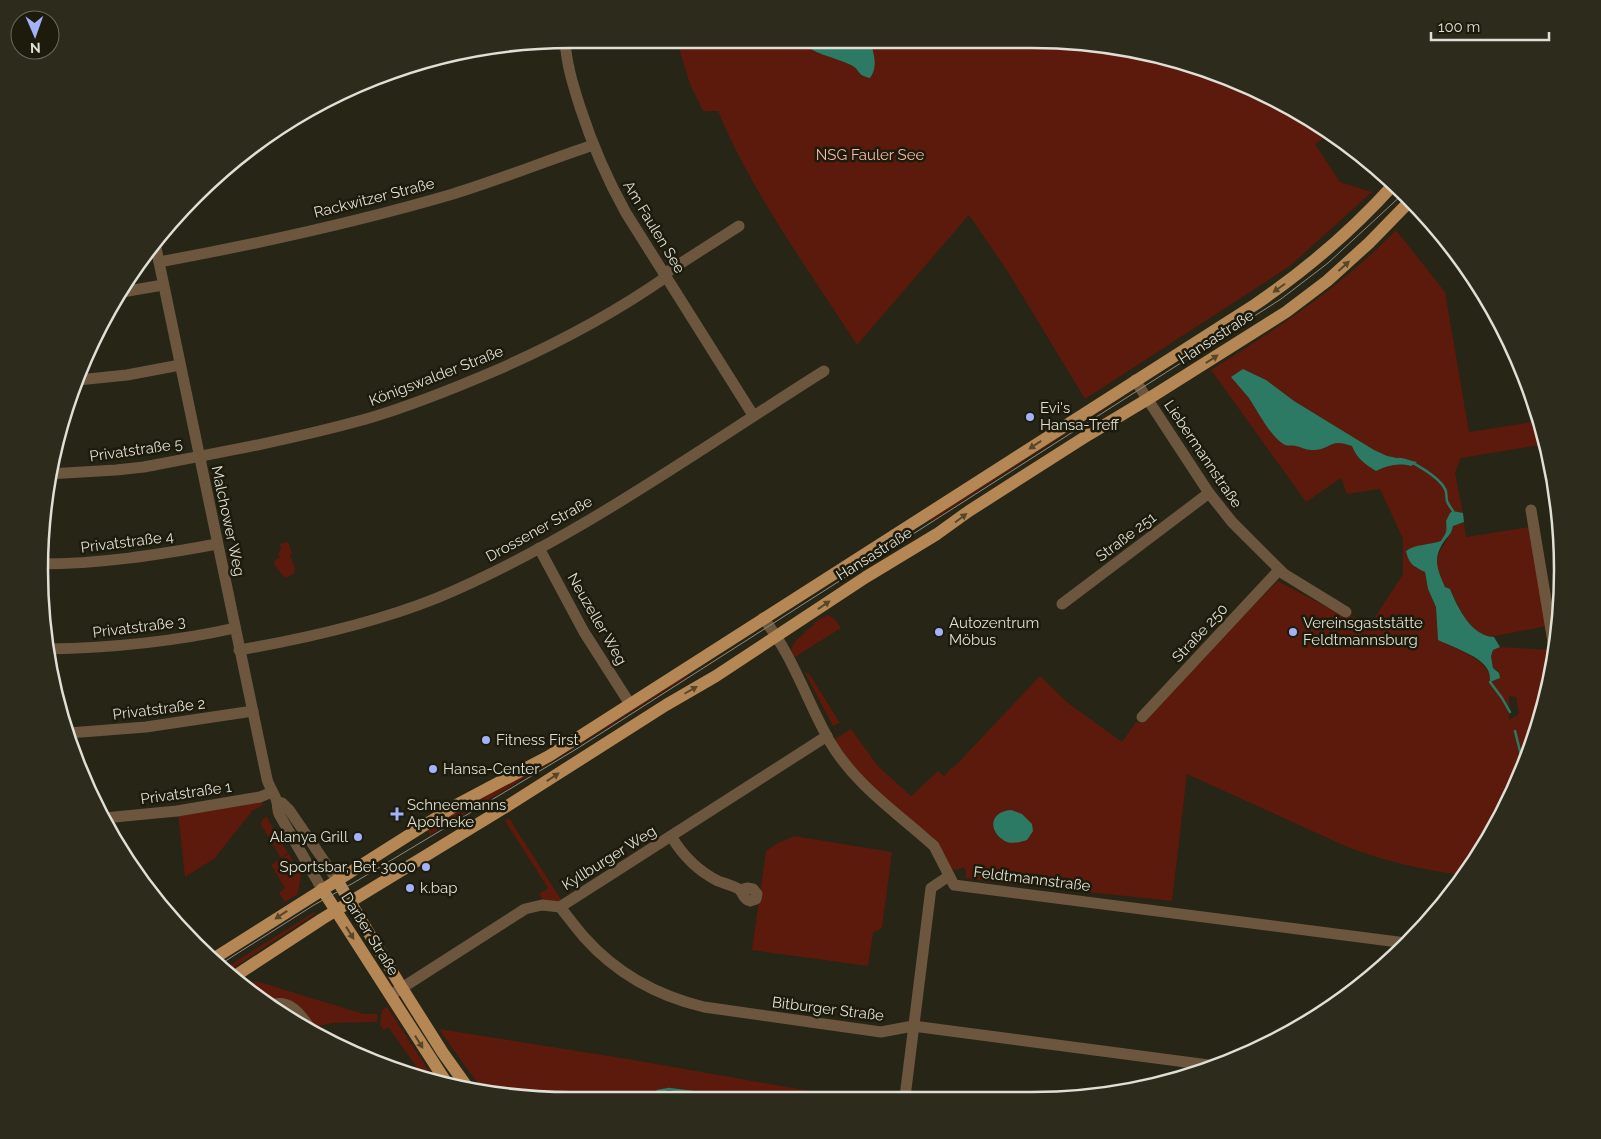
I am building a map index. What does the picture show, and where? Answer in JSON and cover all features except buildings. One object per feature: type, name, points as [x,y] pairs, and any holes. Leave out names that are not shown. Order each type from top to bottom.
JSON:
[{"type":"main road","name":"Hansastraße","points":[[218,956],[458,804],[548,756],[1256,304],[1299,273],[1354,226],[1389,189]]},
{"type":"main road","name":"Hansastraße","points":[[239,973],[336,910],[512,803],[666,705],[716,676],[1088,435],[1148,400],[1286,312],[1370,243],[1406,205]]},
{"type":"main road","name":"Darßer Straße","points":[[337,880],[402,988],[462,1080]]},
{"type":"main road","name":"Darßer Straße","points":[[322,890],[442,1076]]},
{"type":"street","name":"Am Faulen See","points":[[566,48],[568,65],[592,145],[610,184],[665,276],[753,415]]},
{"type":"street","name":"Rackwitzer Straße","points":[[158,262],[362,219],[462,191],[592,145]]},
{"type":"street","name":"Königswalder Straße","points":[[199,456],[319,431],[412,404],[463,385],[546,348],[628,303],[739,226]]},
{"type":"street","name":"Malchower Weg","points":[[156,251],[266,774],[279,814],[322,890]]},
{"type":"street","points":[[128,291],[163,284]]},
{"type":"street","points":[[84,379],[180,365]]},
{"type":"street","name":"Drossener Straße","points":[[239,650],[314,634],[396,612],[465,586],[592,518],[824,371]]},
{"type":"street","name":"Liebermannstraße","points":[[1135,380],[1209,493],[1232,522],[1279,570],[1336,608],[1346,612]]},
{"type":"street","name":"Privatstraße 5","points":[[57,473],[116,470],[199,456]]},
{"type":"street","name":"Straße 251","points":[[1062,604],[1209,493]]},
{"type":"street","points":[[1531,510],[1550,625]]},
{"type":"street","name":"Privatstraße 4","points":[[48,564],[126,559],[217,544]]},
{"type":"street","name":"Neuzeller Weg","points":[[539,548],[584,632],[630,704]]},
{"type":"street","name":"Straße 250","points":[[1142,717],[1279,570]]},
{"type":"street","points":[[763,618],[777,636],[828,736],[846,765],[873,794],[934,846],[949,876],[931,888],[906,1092]]},
{"type":"street","name":"Privatstraße 3","points":[[54,649],[152,642],[235,628]]},
{"type":"street","name":"Privatstraße 2","points":[[74,733],[146,727],[253,711]]},
{"type":"street","name":"Kyllburger Weg","points":[[402,988],[525,910],[542,905],[560,907],[828,736]]},
{"type":"street","name":"Privatstraße 1","points":[[110,817],[202,808],[260,797],[274,798]]},
{"type":"street","points":[[274,798],[290,811],[337,880]]},
{"type":"street","points":[[670,836],[684,855],[702,872],[740,890]]},
{"type":"street","name":"Feldtmannstraße","points":[[949,876],[954,885],[1398,942]]},
{"type":"street","name":"Bitburger Straße","points":[[560,907],[584,937],[622,972],[662,994],[685,1003],[738,1013],[881,1032],[913,1026],[1199,1064]]},
{"type":"street","name":"Darßer Straße","points":[[390,996],[402,988]]},
{"type":"street","points":[[278,1003],[289,1004],[299,1012],[304,1020]]},
{"type":"green space","name":"NSG Fauler See","points":[[679,48],[1032,48],[1100,52],[1167,65],[1231,87],[1262,101],[1325,137],[1315,144],[1340,182],[1372,192],[1290,266],[1085,399],[1008,272],[969,215],[857,345],[764,202],[718,111],[703,111],[690,84]]},
{"type":"green space","points":[[1396,230],[1445,292],[1469,432],[1532,422],[1538,445],[1461,458],[1455,473],[1463,513],[1453,511],[1441,542],[1430,545],[1415,567],[1425,572],[1428,589],[1436,607],[1438,640],[1474,658],[1490,674],[1499,672],[1493,668],[1491,656],[1493,650],[1500,647],[1547,650],[1536,705],[1514,769],[1484,831],[1466,860],[1456,874],[1403,864],[1374,856],[1345,846],[1187,774],[1172,901],[965,878],[966,872],[964,867],[956,870],[951,869],[864,780],[832,741],[851,729],[878,766],[911,796],[938,771],[944,776],[953,768],[1040,676],[1068,703],[1122,742],[1136,722],[1144,723],[1215,644],[1278,581],[1336,612],[1372,622],[1403,574],[1403,539],[1380,489],[1347,494],[1341,478],[1306,502],[1211,370],[1308,306],[1353,270]],"holes":[[[1509,696],[1516,697],[1519,714],[1509,720]]]},
{"type":"green space","points":[[1120,395],[1122,397],[931,521],[929,518]]},
{"type":"green space","points":[[1464,522],[1466,537],[1529,527],[1547,626],[1490,637],[1470,625],[1450,589],[1445,586],[1440,578],[1436,563],[1440,550],[1453,526]]},
{"type":"green space","points":[[288,542],[295,568],[294,574],[285,578],[275,566],[274,561],[280,557],[278,554],[281,548],[280,544]]},
{"type":"green space","points":[[827,615],[834,618],[841,628],[795,657],[791,650],[795,641],[814,625],[813,623]]},
{"type":"green space","points":[[804,671],[810,675],[840,723],[833,726]]},
{"type":"green space","points":[[686,673],[688,676],[430,835],[428,831],[456,811]]},
{"type":"green space","points":[[262,800],[263,805],[253,810],[214,859],[185,877],[178,813]]},
{"type":"green space","points":[[266,816],[288,853],[281,858],[260,823]]},
{"type":"green space","points":[[509,818],[562,901],[545,902],[539,894],[548,888],[505,821]]},
{"type":"green space","points":[[794,836],[892,852],[882,928],[873,933],[868,966],[752,950],[766,851]]},
{"type":"green space","points":[[289,854],[301,875],[298,894],[285,902],[279,893],[285,888],[271,865]]},
{"type":"green space","points":[[314,912],[315,914],[233,968],[229,966]]},
{"type":"green space","points":[[256,981],[364,1014],[377,1014],[377,1022],[332,1023],[317,1027],[303,1010],[283,1007],[251,983]]},
{"type":"green space","points":[[387,1007],[430,1073],[418,1069],[388,1027],[384,1030],[380,1025],[382,1010]]},
{"type":"green space","points":[[439,1029],[634,1060],[816,1092],[570,1092],[535,1090],[478,1083]]},
{"type":"water","points":[[809,48],[872,48],[875,64],[873,73],[870,78],[860,74],[851,65]]},
{"type":"water","points":[[1243,369],[1266,380],[1294,401],[1374,450],[1387,456],[1417,462],[1411,466],[1393,465],[1376,471],[1359,458],[1352,446],[1339,443],[1323,449],[1307,450],[1285,445],[1270,430],[1249,398],[1231,377]]},
{"type":"water","points":[[1453,511],[1463,513],[1464,522],[1453,526],[1450,534],[1441,546],[1437,558],[1438,569],[1445,587],[1450,589],[1466,620],[1479,632],[1494,637],[1500,647],[1493,650],[1491,656],[1493,668],[1499,673],[1500,678],[1490,682],[1488,671],[1482,663],[1438,640],[1436,607],[1428,589],[1425,572],[1412,564],[1406,551],[1414,547],[1441,541],[1446,531],[1446,521]]},
{"type":"water","points":[[1011,810],[1022,814],[1032,824],[1033,831],[1027,840],[1009,843],[1001,838],[994,829],[994,819],[1003,812]]},
{"type":"waterway","points":[[1399,459],[1411,462],[1437,480],[1446,490],[1447,501],[1453,511]]},
{"type":"waterway","points":[[1490,682],[1510,712]]},
{"type":"waterway","points":[[1515,731],[1520,752]]},
{"type":"waterway","points":[[656,1092],[669,1089],[692,1092]]},
{"type":"tram line","points":[[224,962],[314,905],[578,748],[1281,299],[1328,263],[1399,198]]},
{"type":"place","name":"Evi's Hansa-Treff","points":[[1030,417]]},
{"type":"place","name":"Autozentrum Möbus","points":[[939,632]]},
{"type":"place","name":"Vereinsgaststätte Feldtmannsburg","points":[[1293,632]]},
{"type":"place","name":"Fitness First","points":[[486,740]]},
{"type":"place","name":"Hansa-Center","points":[[433,769]]},
{"type":"place","name":"Schneemanns Apotheke","points":[[397,814]]},
{"type":"place","name":"Alanya Grill","points":[[358,837]]},
{"type":"place","name":"Sportsbar, Bet 3000","points":[[426,867]]},
{"type":"place","name":"k.bap","points":[[410,888]]}]
